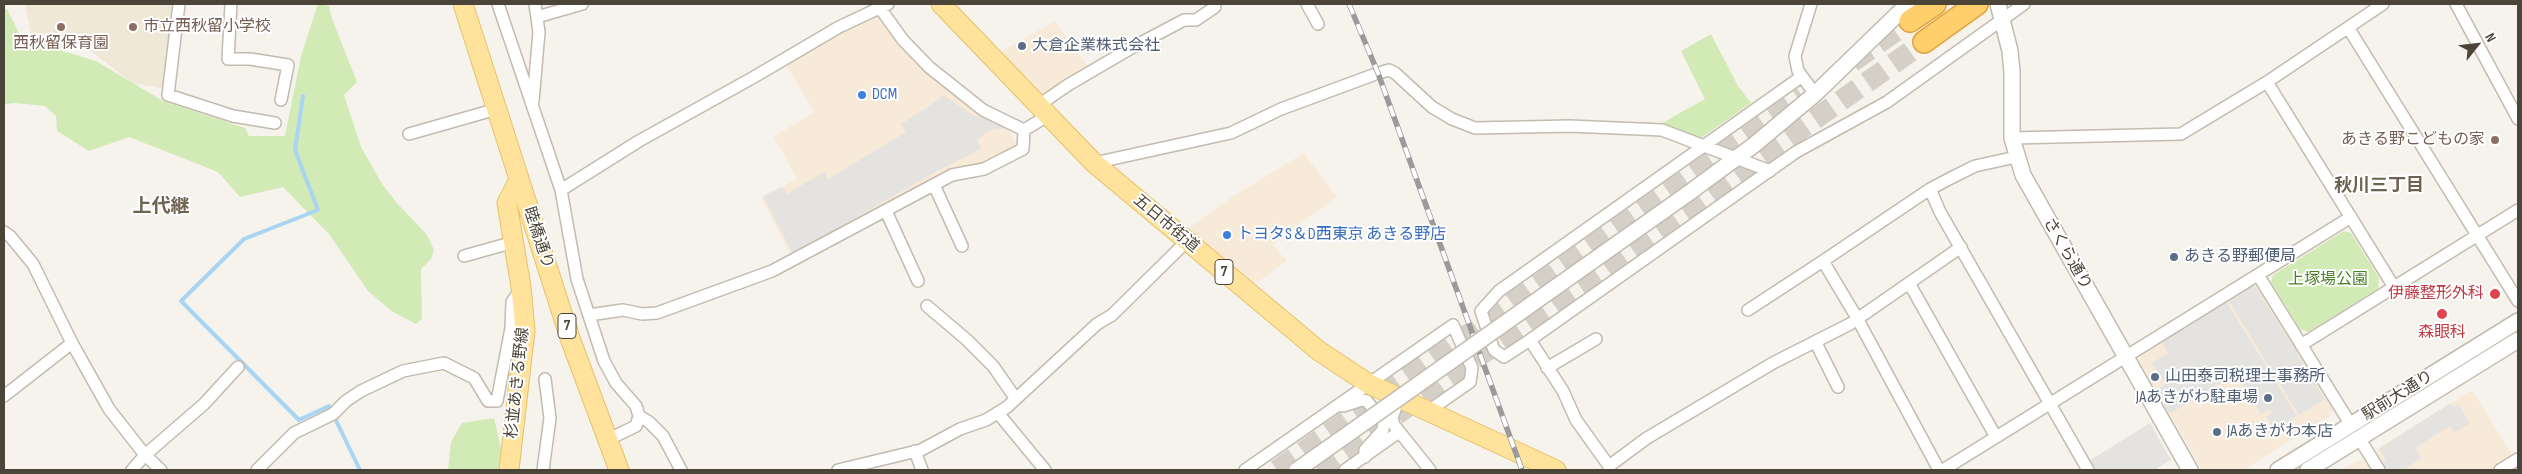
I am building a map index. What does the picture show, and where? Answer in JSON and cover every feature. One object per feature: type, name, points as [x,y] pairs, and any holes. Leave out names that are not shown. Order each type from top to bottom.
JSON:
[{"type":"highway","points":[[1909,13],[1935,4]]},
{"type":"highway","points":[[1924,42],[1977,4]]},
{"type":"main road","name":"睦橋通り","points":[[463,4],[572,341],[619,470]]},
{"type":"main road","name":"五日市街道","points":[[941,4],[1094,163],[1319,351],[1368,384],[1556,470]]},
{"type":"main road","name":"杉並あきる野線","points":[[509,470],[525,330],[522,288],[507,203],[519,180]]},
{"type":"street","points":[[179,4],[168,94],[233,116],[275,123]]},
{"type":"street","points":[[231,4],[228,60],[250,59],[288,65],[281,100]]},
{"type":"street","points":[[498,4],[561,190],[578,279],[604,361],[616,382],[636,406],[639,416],[636,426],[607,440]]},
{"type":"street","points":[[533,105],[539,32],[535,4]]},
{"type":"street","points":[[537,17],[582,4]]},
{"type":"street","points":[[1307,4],[1318,24]]},
{"type":"street","points":[[1810,4],[1795,56],[1798,71],[1815,94]]},
{"type":"street","points":[[1801,76],[1704,147],[1499,291],[1481,312],[1494,350],[1504,357],[1796,152],[1887,102],[2000,9],[2024,4]]},
{"type":"street","points":[[2012,138],[2181,134],[2267,82],[2349,29],[2383,4]]},
{"type":"street","points":[[2456,4],[2518,119]]},
{"type":"street","points":[[561,190],[639,141],[882,5],[903,40],[949,86],[983,110],[1024,130]]},
{"type":"street","points":[[589,316],[623,310],[642,314],[657,313],[772,271],[952,175],[984,169],[1023,149],[1024,130],[1068,85],[1133,47],[1184,20],[1196,20],[1215,7]]},
{"type":"street","name":"さくら通り","points":[[2000,9],[2012,72],[2012,138],[2022,175],[2190,470]]},
{"type":"street","points":[[1297,470],[1735,159],[1815,94],[1909,13]]},
{"type":"street","points":[[2349,29],[2518,301]]},
{"type":"street","points":[[1094,163],[1231,133],[1281,109],[1389,70],[1395,73],[1432,107],[1475,128],[1570,126],[1643,128],[1677,135],[1770,171]]},
{"type":"street","points":[[2267,82],[2394,287]]},
{"type":"street","points":[[409,134],[497,109]]},
{"type":"street","points":[[1748,310],[1930,189],[1975,166],[2016,157]]},
{"type":"street","points":[[934,185],[962,246]]},
{"type":"street","points":[[1930,189],[2088,470]]},
{"type":"street","points":[[2301,345],[2518,210]]},
{"type":"street","points":[[886,211],[918,282]]},
{"type":"street","points":[[1823,261],[1857,318],[1941,470],[2351,217]]},
{"type":"street","points":[[4,232],[33,264],[72,343],[109,408],[145,454],[161,470]]},
{"type":"street","points":[[838,470],[915,451],[998,413],[1016,399],[1097,324],[1112,315],[1186,241]]},
{"type":"street","points":[[464,256],[514,242]]},
{"type":"street","points":[[1530,340],[1563,390],[1576,420],[1609,468],[1647,438],[1773,363],[1816,343],[1857,318],[1961,247]]},
{"type":"street","points":[[2258,275],[2351,425]]},
{"type":"street","points":[[1909,283],[1996,437]]},
{"type":"street","points":[[257,470],[294,433],[333,414],[346,401],[361,391],[402,371],[444,363],[474,378],[488,401],[497,401],[512,328],[512,302],[522,288]]},
{"type":"street","points":[[927,306],[993,366],[1016,399]]},
{"type":"street","name":"駅前大通り","points":[[2278,470],[2518,321]]},
{"type":"street","points":[[1245,470],[1453,325],[1472,368],[1470,382],[1427,412]]},
{"type":"street","points":[[1547,368],[1596,339]]},
{"type":"street","name":"駅前大通り","points":[[2308,470],[2518,340]]},
{"type":"street","points":[[4,396],[72,343]]},
{"type":"street","points":[[1816,343],[1838,387]]},
{"type":"street","points":[[132,470],[145,454],[204,404],[238,367]]},
{"type":"street","points":[[543,470],[550,418],[544,379]]},
{"type":"street","points":[[1399,398],[1392,418],[1399,432],[1430,470]]},
{"type":"street","points":[[1330,411],[1362,400],[1367,401],[1384,422],[1383,430],[1365,450],[1365,456]]},
{"type":"street","points":[[998,413],[1045,470]]},
{"type":"street","points":[[639,416],[649,422],[663,436],[681,470]]},
{"type":"street","points":[[1345,470],[1399,432]]},
{"type":"street","points":[[2359,438],[2379,470]]},
{"type":"street","points":[[915,451],[922,470]]},
{"type":"street","points":[[2500,470],[2518,459]]},
{"type":"shaded area","name":"市立西秋留小学校","points":[[25,4],[176,4],[166,89],[132,83],[91,51],[33,44]]},
{"type":"shaded area","points":[[880,16],[951,90],[992,121],[1007,128],[1018,146],[1005,155],[791,256],[761,197],[797,179],[774,137],[814,112],[786,65],[842,31]]},
{"type":"shaded area","points":[[1055,21],[1090,70],[1045,98],[1000,52]]},
{"type":"shaded area","points":[[943,95],[977,118],[983,115],[1007,128],[989,130],[977,140],[981,149],[935,172],[793,254],[763,196],[782,187],[787,194],[824,172],[828,179],[906,132],[901,124]]},
{"type":"shaded area","points":[[1304,153],[1337,197],[1272,244],[1287,261],[1258,282],[1253,283],[1187,229],[1235,195]]},
{"type":"shaded area","points":[[2251,286],[2259,288],[2334,407],[2330,416],[2243,470],[2202,470],[2139,361],[2142,353]]},
{"type":"shaded area","points":[[2251,286],[2256,287],[2291,343],[2293,342],[2298,351],[2296,352],[2325,399],[2299,415],[2228,300]]},
{"type":"shaded area","points":[[2226,301],[2297,416],[2284,424],[2285,427],[2276,433],[2266,417],[2272,413],[2269,409],[2261,414],[2238,377],[2241,375],[2239,372],[2169,414],[2164,405],[2166,403],[2158,389],[2165,384],[2152,363],[2168,353],[2161,341]]},
{"type":"shaded area","points":[[2472,390],[2513,456],[2490,470],[2385,470],[2376,456],[2378,448]]},
{"type":"shaded area","points":[[2449,404],[2454,407],[2458,404],[2470,423],[2454,433],[2450,426],[2415,448],[2421,458],[2404,470],[2385,470],[2381,463],[2386,460],[2379,449]]},
{"type":"shaded area","points":[[2150,423],[2171,460],[2154,470],[2095,470],[2089,461]]},
{"type":"shaded area","points":[[2359,460],[2367,461],[2372,470],[2342,470]]},
{"type":"green space","points":[[318,4],[329,6],[332,19],[357,82],[344,95],[361,147],[382,184],[427,235],[434,250],[431,259],[421,269],[422,319],[416,324],[393,312],[368,291],[329,234],[283,187],[240,197],[218,172],[129,137],[89,151],[57,131],[56,116],[45,106],[15,103],[4,104],[4,9],[7,9],[22,39],[96,61],[163,101],[245,128],[249,136],[285,136],[301,56]]},
{"type":"green space","points":[[1711,34],[1738,86],[1751,103],[1698,140],[1655,127],[1705,99],[1681,51]]},
{"type":"green space","name":"上塚場公園","points":[[2344,231],[2351,233],[2379,278],[2378,289],[2308,332],[2300,329],[2271,282],[2273,275]]},
{"type":"green space","points":[[494,418],[506,470],[448,470],[451,442],[462,423]]},
{"type":"waterway","points":[[303,96],[295,150],[318,210],[244,239],[181,301],[299,420],[329,406],[360,470]]},
{"type":"tunnel","points":[[1852,62],[1910,21]]},
{"type":"tunnel","points":[[1318,470],[1924,42]]},
{"type":"tunnel","points":[[1277,470],[1803,97]]},
{"type":"railway","points":[[1349,4],[1378,73],[1522,470]]},
{"type":"place","name":"西秋留保育園","points":[[61,27]]},
{"type":"place","name":"市立西秋留小学校","points":[[133,27]]},
{"type":"place","name":"大倉企業株式会社","points":[[1022,46]]},
{"type":"place","name":"DCM","points":[[862,95]]},
{"type":"place","name":"あきる野こどもの家","points":[[2495,140]]},
{"type":"place","name":"トヨタS＆D西東京 あきる野店","points":[[1227,235]]},
{"type":"place","name":"あきる野郵便局","points":[[2174,257]]},
{"type":"place","name":"伊藤整形外科","points":[[2495,294]]},
{"type":"place","name":"森眼科","points":[[2442,314]]},
{"type":"place","name":"山田泰司税理士事務所","points":[[2155,377]]},
{"type":"place","name":"JAあきがわ駐車場","points":[[2268,398]]},
{"type":"place","name":"JAあきがわ本店","points":[[2217,432]]},
{"type":"district","name":"秋川三丁目","points":[[2379,186]]},
{"type":"district","name":"上代継","points":[[161,207]]}]
